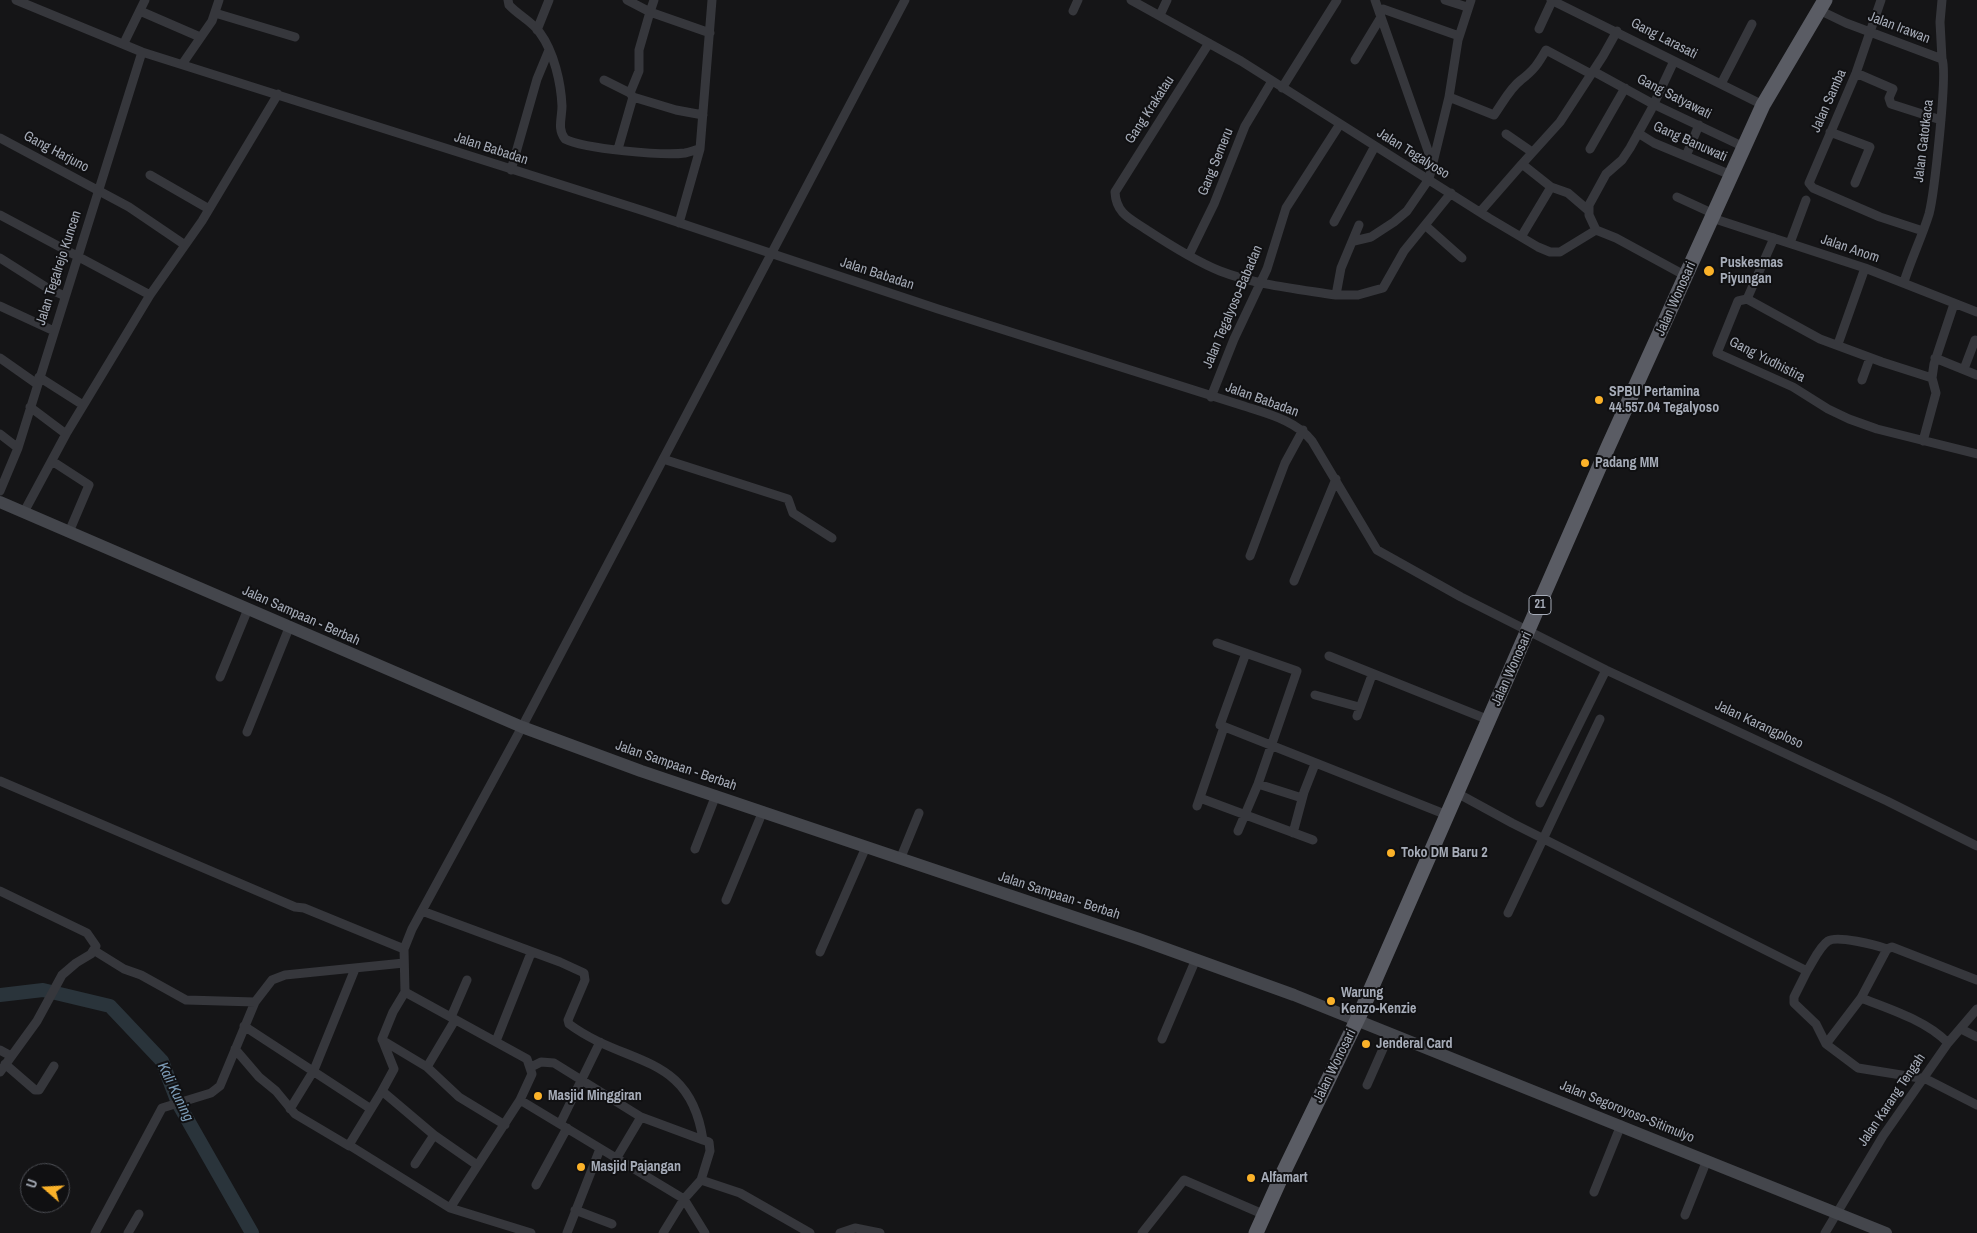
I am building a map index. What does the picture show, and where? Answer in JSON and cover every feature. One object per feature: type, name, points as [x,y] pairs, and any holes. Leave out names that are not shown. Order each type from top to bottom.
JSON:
[{"type":"highway","name":"Jalan Wonosari","points":[[1256,1233],[1282,1173],[1358,1019],[1608,448],[1763,105],[1822,5]]},
{"type":"main road","name":"Jalan Sampaan - Berbah","points":[[0,502],[288,628],[522,727],[866,847],[902,857],[1196,959],[1358,1019]]},
{"type":"main road","name":"Jalan Segoroyoso-Sitimulyo","points":[[1358,1019],[1886,1233]]},
{"type":"street","name":"Jalan Babadan","points":[[16,0],[142,52],[183,63],[1274,416],[1303,430],[1336,479],[1376,550],[1461,597],[1529,630]]},
{"type":"street","points":[[124,44],[145,0]]},
{"type":"street","points":[[183,63],[215,12],[219,0]]},
{"type":"street","points":[[508,0],[509,5],[518,15],[537,30],[549,50],[559,83],[562,106],[561,130],[564,138],[589,147],[618,150],[684,153],[700,149]]},
{"type":"street","points":[[537,30],[549,0]]},
{"type":"street","points":[[627,0],[650,12],[710,33]]},
{"type":"street","points":[[618,150],[639,71],[639,50],[654,0]]},
{"type":"street","points":[[680,223],[700,149],[712,0]]},
{"type":"street","points":[[349,1146],[372,1110],[394,1069],[382,1040],[393,1012],[405,992],[404,949],[905,0]]},
{"type":"street","points":[[1073,11],[1078,0]]},
{"type":"street","name":"Jalan Tegalyoso","points":[[1131,0],[1209,43],[1272,81],[1538,247],[1550,252],[1560,252],[1596,230]]},
{"type":"street","points":[[1160,15],[1166,0]]},
{"type":"street","points":[[1282,88],[1337,0]]},
{"type":"street","points":[[1375,0],[1382,13],[1433,159]]},
{"type":"street","points":[[1355,60],[1382,13],[1381,0]]},
{"type":"street","points":[[1354,241],[1371,237],[1394,222],[1406,211],[1429,179],[1449,97],[1459,36],[1469,4],[1444,0]]},
{"type":"street","points":[[1539,29],[1552,0]]},
{"type":"street","name":"Gang Larasati","points":[[1552,0],[1763,105]]},
{"type":"street","name":"Jalan Samba","points":[[1881,0],[1856,73],[1810,180],[1810,185],[1880,217],[1923,231]]},
{"type":"street","name":"Jalan Gatotkaca","points":[[1904,282],[1929,213],[1944,92],[1944,64],[1942,59],[1940,22],[1942,0]]},
{"type":"street","name":"Jalan Irawan","points":[[1822,5],[1869,31],[1942,59]]},
{"type":"street","points":[[140,11],[200,38]]},
{"type":"street","points":[[215,12],[295,37]]},
{"type":"street","points":[[1382,13],[1459,36]]},
{"type":"street","points":[[1721,84],[1752,24]]},
{"type":"street","points":[[1480,212],[1532,152],[1555,129],[1617,31]]},
{"type":"street","name":"Gang Krakatau","points":[[1189,255],[1125,215],[1115,204],[1115,192],[1209,43]]},
{"type":"street","points":[[511,170],[537,79],[549,50]]},
{"type":"street","name":"Gang Satyawati","points":[[1449,97],[1494,115],[1520,81],[1530,75],[1546,50],[1744,147]]},
{"type":"street","name":"Jalan Tegalrejo Kuncen","points":[[0,491],[18,448],[142,52]]},
{"type":"street","points":[[1674,60],[1654,104],[1638,133],[1622,160],[1606,174],[1589,204],[1589,211],[1596,230],[1616,238],[1686,276]]},
{"type":"street","points":[[1856,73],[1893,89],[1889,98],[1891,104],[1941,120]]},
{"type":"street","points":[[604,80],[632,95],[676,110],[703,115]]},
{"type":"street","name":"Gang Semeru","points":[[1189,255],[1214,204],[1245,126],[1272,81]]},
{"type":"street","points":[[1590,149],[1625,88]]},
{"type":"street","points":[[24,512],[83,405],[150,295],[209,209],[278,94]]},
{"type":"street","name":"Jalan Tegalyoso-Babadan","points":[[1211,397],[1234,339],[1261,282],[1286,208],[1340,124]]},
{"type":"street","points":[[1686,156],[1699,126]]},
{"type":"street","points":[[1830,132],[1870,147],[1855,183]]},
{"type":"street","name":"Gang Banuwati","points":[[1638,133],[1654,143],[1731,175]]},
{"type":"street","points":[[1506,134],[1532,152]]},
{"type":"street","name":"Gang Harjuno","points":[[0,138],[129,207],[185,245]]},
{"type":"street","points":[[1334,222],[1375,146]]},
{"type":"street","points":[[1522,164],[1551,187],[1568,193],[1589,211]]},
{"type":"street","points":[[150,175],[209,209]]},
{"type":"street","points":[[1521,237],[1551,187]]},
{"type":"street","points":[[1189,255],[1222,272],[1261,282],[1336,295],[1358,295],[1383,288],[1404,251],[1451,193]]},
{"type":"street","name":"Jalan Anom","points":[[1677,197],[1713,216],[1904,282],[1977,312]]},
{"type":"street","points":[[1790,243],[1806,200]]},
{"type":"street","points":[[0,215],[150,295]]},
{"type":"street","points":[[1336,295],[1341,268],[1354,241],[1359,225]]},
{"type":"street","points":[[1426,226],[1462,258]]},
{"type":"street","name":"Gang Yudhistira","points":[[1774,238],[1748,299],[1738,301],[1717,354],[1793,387],[1828,409],[1849,419],[1876,429],[1923,441]]},
{"type":"street","points":[[0,258],[49,289],[65,296]]},
{"type":"street","points":[[1838,344],[1865,268]]},
{"type":"street","points":[[1748,299],[1820,338],[1870,358],[1932,378]]},
{"type":"street","points":[[1954,304],[1935,358],[1932,378],[1936,393],[1923,441],[1977,454]]},
{"type":"street","points":[[0,306],[54,331]]},
{"type":"street","points":[[1964,369],[1975,340]]},
{"type":"street","points":[[0,358],[83,405]]},
{"type":"street","points":[[1862,380],[1870,358]]},
{"type":"street","points":[[1935,358],[1977,376]]},
{"type":"street","points":[[30,407],[66,434]]},
{"type":"street","points":[[1250,556],[1285,463],[1303,430]]},
{"type":"street","points":[[0,434],[18,448]]},
{"type":"street","points":[[663,460],[788,499],[793,513],[832,538]]},
{"type":"street","points":[[52,461],[89,485],[69,532]]},
{"type":"street","points":[[1294,580],[1336,479]]},
{"type":"street","points":[[220,677],[248,609]]},
{"type":"street","points":[[247,732],[288,628]]},
{"type":"street","name":"Jalan Karangploso","points":[[1529,630],[1606,670],[1869,792],[1977,846]]},
{"type":"street","points":[[1217,643],[1297,672],[1258,784],[1238,831]]},
{"type":"street","points":[[1246,653],[1220,725],[1447,815]]},
{"type":"street","points":[[1329,656],[1372,675],[1489,720]]},
{"type":"street","points":[[1540,803],[1551,774],[1606,670]]},
{"type":"street","points":[[1315,695],[1358,712],[1372,675]]},
{"type":"street","points":[[1508,913],[1600,719]]},
{"type":"street","points":[[1224,728],[1198,802],[1245,814],[1313,840]]},
{"type":"street","points":[[1293,833],[1302,798],[1315,764]]},
{"type":"street","points":[[1551,774],[1568,785]]},
{"type":"street","points":[[0,781],[286,904],[304,908],[404,949]]},
{"type":"street","points":[[1258,784],[1302,798]]},
{"type":"street","points":[[1457,793],[1542,839],[1807,971]]},
{"type":"street","points":[[695,849],[716,795]]},
{"type":"street","points":[[726,900],[763,811]]},
{"type":"street","points":[[902,857],[919,813]]},
{"type":"street","points":[[820,952],[866,847]]},
{"type":"street","points":[[0,891],[87,933],[94,941],[95,951]]},
{"type":"street","points":[[422,912],[560,962],[584,973],[585,980],[568,1020],[569,1024],[600,1042],[665,1072],[680,1083],[695,1107],[703,1140]]},
{"type":"street","points":[[1977,980],[1892,947],[1887,949],[1832,940],[1824,945],[1807,971],[1793,1000],[1816,1024],[1826,1044],[1858,1068],[1922,1079],[1977,1105]]},
{"type":"street","points":[[1826,1044],[1861,998],[1887,949]]},
{"type":"street","points":[[54,1066],[39,1090],[35,1090],[3,1068],[36,1021],[62,975],[95,951]]},
{"type":"street","points":[[95,951],[124,969],[140,975],[186,1000],[254,1002]]},
{"type":"street","points":[[496,1040],[531,953]]},
{"type":"street","points":[[1162,1039],[1196,959]]},
{"type":"street","points":[[95,1233],[162,1108],[211,1093],[220,1086],[254,1002],[268,985],[278,977],[404,963]]},
{"type":"street","points":[[290,1109],[314,1070],[355,969]]},
{"type":"street","points":[[427,1067],[453,1018],[467,980]]},
{"type":"street","points":[[405,992],[496,1040],[527,1059],[531,1067],[532,1074],[520,1100],[450,1208]]},
{"type":"street","points":[[1861,998],[1932,1030],[1948,1043]]},
{"type":"street","name":"Jalan Karang Tengah","points":[[1825,1233],[1883,1136],[1948,1043],[1977,1009]]},
{"type":"street","points":[[244,1026],[314,1070],[372,1110]]},
{"type":"street","points":[[1961,1029],[1977,1037]]},
{"type":"street","points":[[1366,1085],[1390,1033]]},
{"type":"street","points":[[382,1040],[427,1067],[459,1097],[505,1125]]},
{"type":"street","points":[[536,1185],[564,1126],[580,1078],[600,1042]]},
{"type":"street","points":[[235,1049],[295,1114],[450,1208],[531,1233]]},
{"type":"street","points":[[0,1050],[11,1056]]},
{"type":"street","points":[[531,1067],[541,1062],[554,1063],[642,1117],[708,1142],[710,1151],[701,1180],[684,1199],[662,1233]]},
{"type":"street","points":[[382,1091],[434,1135],[477,1165]]},
{"type":"street","points":[[520,1100],[684,1199],[705,1233]]},
{"type":"street","points":[[616,1159],[642,1117]]},
{"type":"street","points":[[1594,1192],[1621,1125]]},
{"type":"street","points":[[414,1164],[434,1135]]},
{"type":"street","points":[[567,1233],[600,1149]]},
{"type":"street","points":[[1685,1215],[1707,1160]]},
{"type":"street","points":[[701,1180],[740,1193],[810,1233]]},
{"type":"street","points":[[1142,1233],[1184,1180],[1265,1215]]},
{"type":"street","points":[[576,1210],[612,1224]]},
{"type":"street","points":[[128,1233],[139,1214]]},
{"type":"street","points":[[840,1233],[855,1228],[880,1233]]},
{"type":"waterway","name":"Kali Kuning","points":[[0,995],[43,990],[110,1006],[162,1061],[178,1103],[252,1233]]},
{"type":"place","name":"Puskesmas Piyungan","points":[[1709,271]]},
{"type":"place","name":"SPBU Pertamina 44.557.04 Tegalyoso","points":[[1599,400]]},
{"type":"place","name":"Padang MM","points":[[1585,463]]},
{"type":"place","name":"Toko DM Baru 2","points":[[1391,853]]},
{"type":"place","name":"Warung Kenzo-Kenzie","points":[[1331,1001]]},
{"type":"place","name":"Jenderal Card","points":[[1366,1044]]},
{"type":"place","name":"Masjid Minggiran","points":[[538,1096]]},
{"type":"place","name":"Masjid Pajangan","points":[[581,1167]]},
{"type":"place","name":"Alfamart","points":[[1251,1178]]}]
